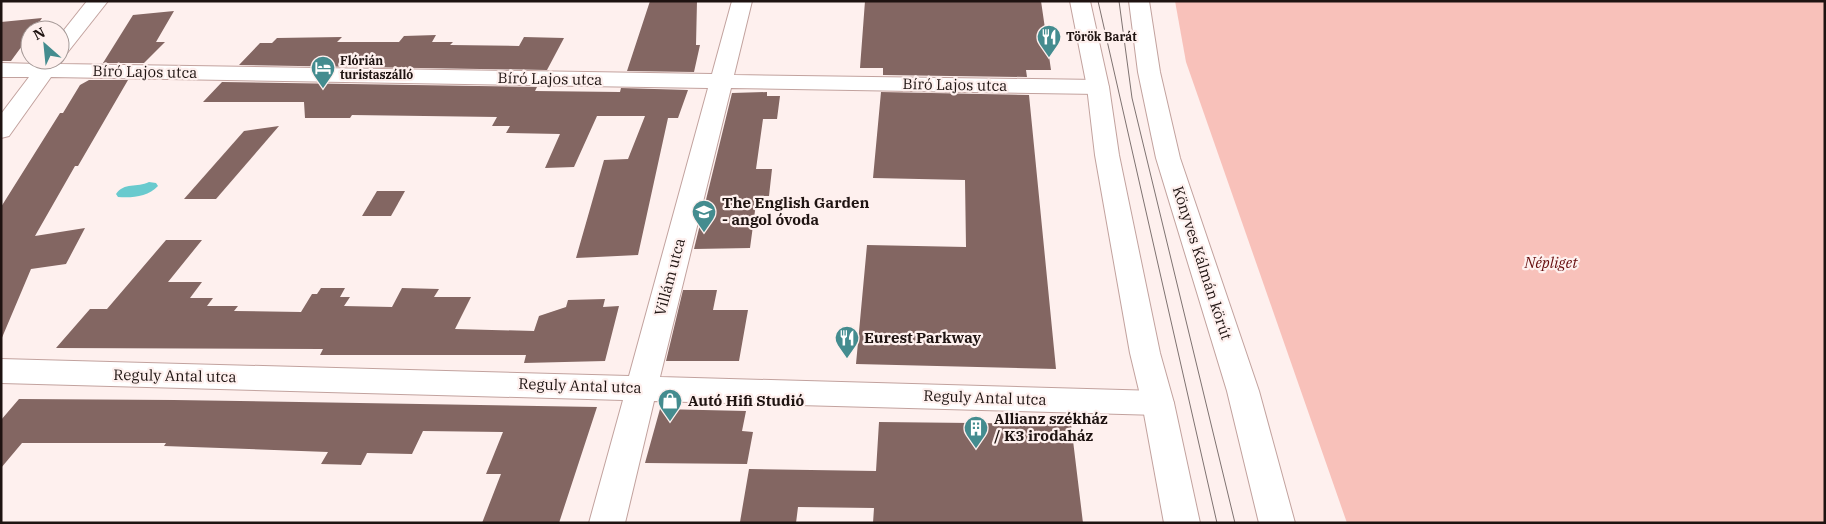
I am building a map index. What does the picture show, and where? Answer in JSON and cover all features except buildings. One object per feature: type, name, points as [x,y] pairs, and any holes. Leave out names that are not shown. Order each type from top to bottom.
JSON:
[{"type":"street","points":[[70,36],[98,1]]},
{"type":"street","name":"Villám utca","points":[[607,523],[742,1]]},
{"type":"street","points":[[1080,1],[1098,87],[1109,165],[1145,353],[1158,403],[1182,523]]},
{"type":"street","name":"Könyves Kálmán körút","points":[[1139,1],[1149,72],[1168,158],[1243,391],[1277,523]]},
{"type":"street","name":"Bíró Lajos utca","points":[[70,66],[721,81],[1098,87]]},
{"type":"street","name":"Bíró Lajos utca","points":[[1,70],[20,68]]},
{"type":"street","points":[[1,131],[44,70]]},
{"type":"street","name":"Reguly Antal utca","points":[[1,371],[1158,403]]},
{"type":"green space","name":"Népliget","points":[[1175,1],[1825,1],[1825,523],[1347,523],[1186,62]]},
{"type":"water","points":[[149,182],[156,183],[158,186],[145,195],[118,197],[116,194],[123,188]]},
{"type":"tram line","points":[[1098,1],[1217,523]]},
{"type":"tram line","points":[[1119,1],[1132,98],[1235,523]]},
{"type":"place","name":"Török Barát","points":[[1049,58]]},
{"type":"place","name":"Flórián turistaszálló","points":[[323,89]]},
{"type":"place","name":"The English Garden - angol óvoda","points":[[704,233]]},
{"type":"place","name":"Eurest Parkway","points":[[847,359]]},
{"type":"place","name":"Autó Hifi Studió","points":[[670,422]]},
{"type":"place","name":"Allianz székház / K3 irodaház","points":[[976,449]]}]
